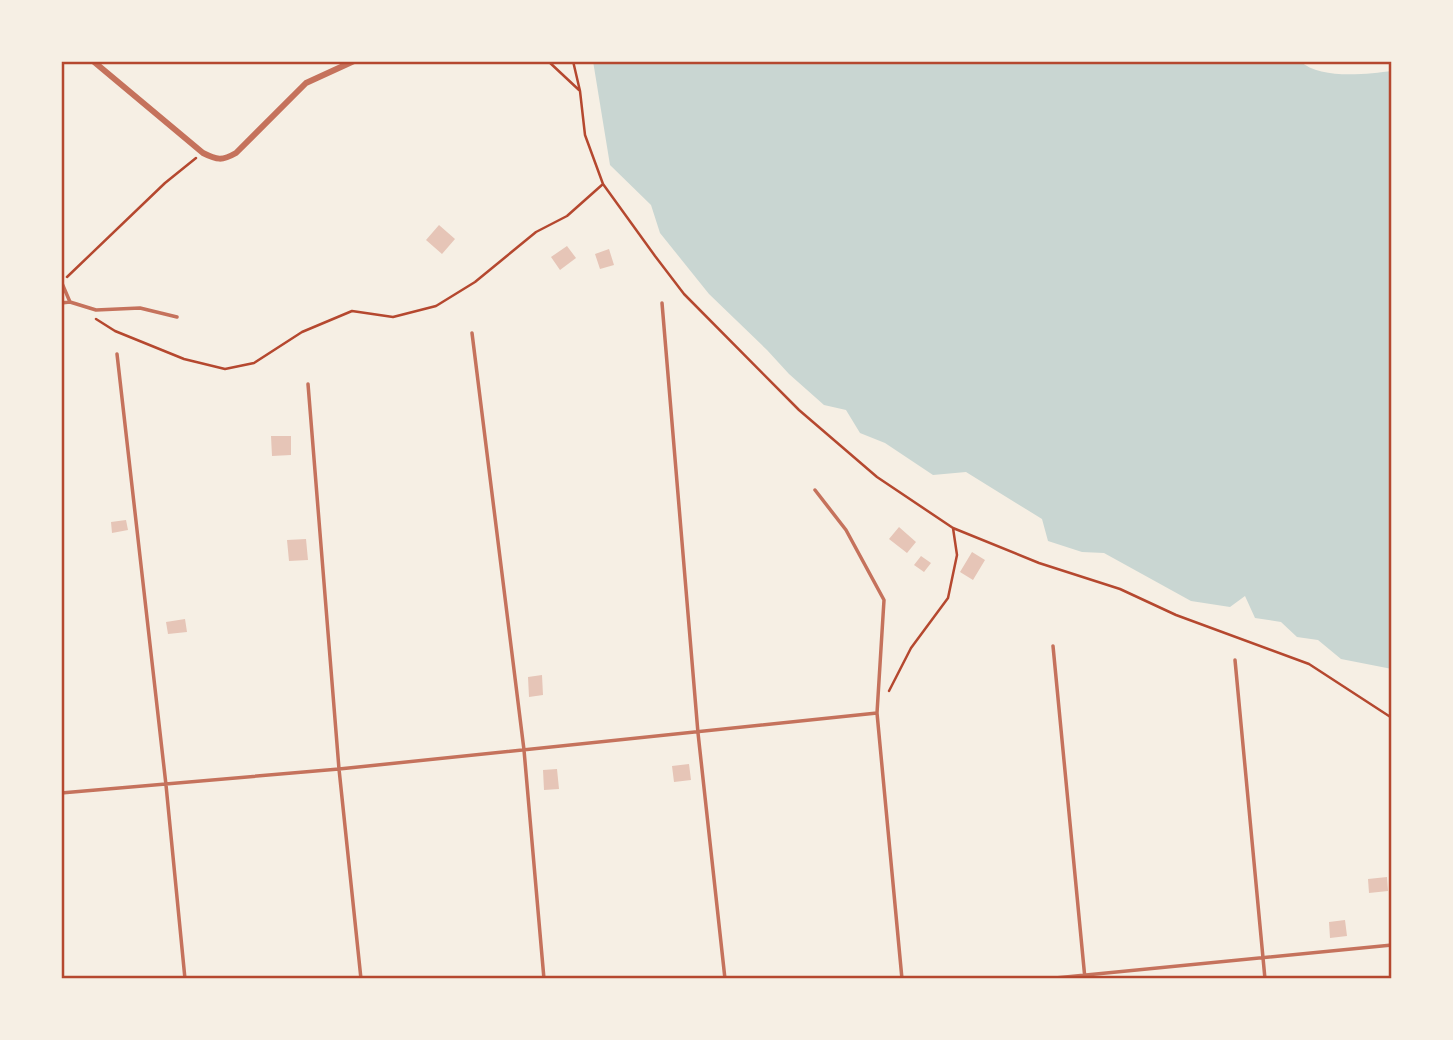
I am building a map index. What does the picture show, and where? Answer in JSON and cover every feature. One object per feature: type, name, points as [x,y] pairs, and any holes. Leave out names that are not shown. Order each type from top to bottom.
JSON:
[{"type":"street","points":[[93,61],[203,153],[224,160],[236,153],[306,83],[354,61]]},
{"type":"lane","points":[[62,281],[70,302]]},
{"type":"lane","points":[[61,303],[70,302],[96,310],[140,308],[177,317]]},
{"type":"lane","points":[[662,303],[698,733],[725,979]]},
{"type":"lane","points":[[471,333],[524,750],[544,979]]},
{"type":"lane","points":[[117,354],[185,979]]},
{"type":"lane","points":[[308,384],[339,769],[361,979]]},
{"type":"lane","points":[[815,490],[846,530],[884,600],[877,713],[902,979]]},
{"type":"lane","points":[[1054,646],[1085,976]]},
{"type":"lane","points":[[1235,660],[1265,979]]},
{"type":"lane","points":[[61,793],[339,769],[877,713]]},
{"type":"lane","points":[[1045,979],[1392,945]]},
{"type":"path","points":[[548,61],[580,91]]},
{"type":"path","points":[[573,61],[580,91],[585,135],[603,184],[684,294],[799,410],[877,477],[953,528],[1039,563],[1119,589],[1176,615],[1309,664],[1392,718]]},
{"type":"path","points":[[62,281],[165,183],[203,153]]},
{"type":"path","points":[[93,316],[115,331],[184,359],[225,369],[254,363],[302,332],[352,311],[393,317],[436,306],[475,282],[536,232],[567,216],[603,184]]},
{"type":"path","points":[[888,692],[911,648],[948,598],[957,555],[953,528]]},
{"type":"shaded area","points":[[593,61],[1300,61],[1319,71],[1331,73],[1392,71],[1392,669],[1341,659],[1318,640],[1297,637],[1281,622],[1255,618],[1245,596],[1230,607],[1191,601],[1104,553],[1082,552],[1048,541],[1042,519],[966,472],[933,475],[885,443],[860,433],[846,410],[824,405],[709,294],[660,233],[651,205],[610,165]]},
{"type":"building","points":[[439,225],[455,239],[442,254],[426,240]]},
{"type":"building","points":[[567,246],[576,258],[560,270],[551,257]]},
{"type":"building","points":[[609,249],[614,265],[600,269],[595,254]]},
{"type":"building","points":[[271,436],[291,436],[291,455],[272,456]]},
{"type":"building","points":[[126,520],[128,530],[112,533],[111,522]]},
{"type":"building","points":[[899,527],[916,542],[907,553],[889,539]]},
{"type":"building","points":[[306,539],[308,560],[289,561],[287,540]]},
{"type":"building","points":[[972,552],[985,560],[973,580],[960,572]]},
{"type":"building","points":[[921,556],[931,563],[924,572],[914,565]]},
{"type":"building","points":[[185,619],[187,632],[168,634],[166,622]]},
{"type":"building","points":[[542,675],[543,695],[529,697],[528,677]]},
{"type":"building","points":[[689,764],[691,780],[674,782],[672,766]]},
{"type":"building","points":[[557,769],[559,789],[544,790],[543,770]]},
{"type":"building","points":[[1387,877],[1388,891],[1369,893],[1368,879]]},
{"type":"building","points":[[1345,920],[1347,936],[1330,938],[1329,922]]}]
